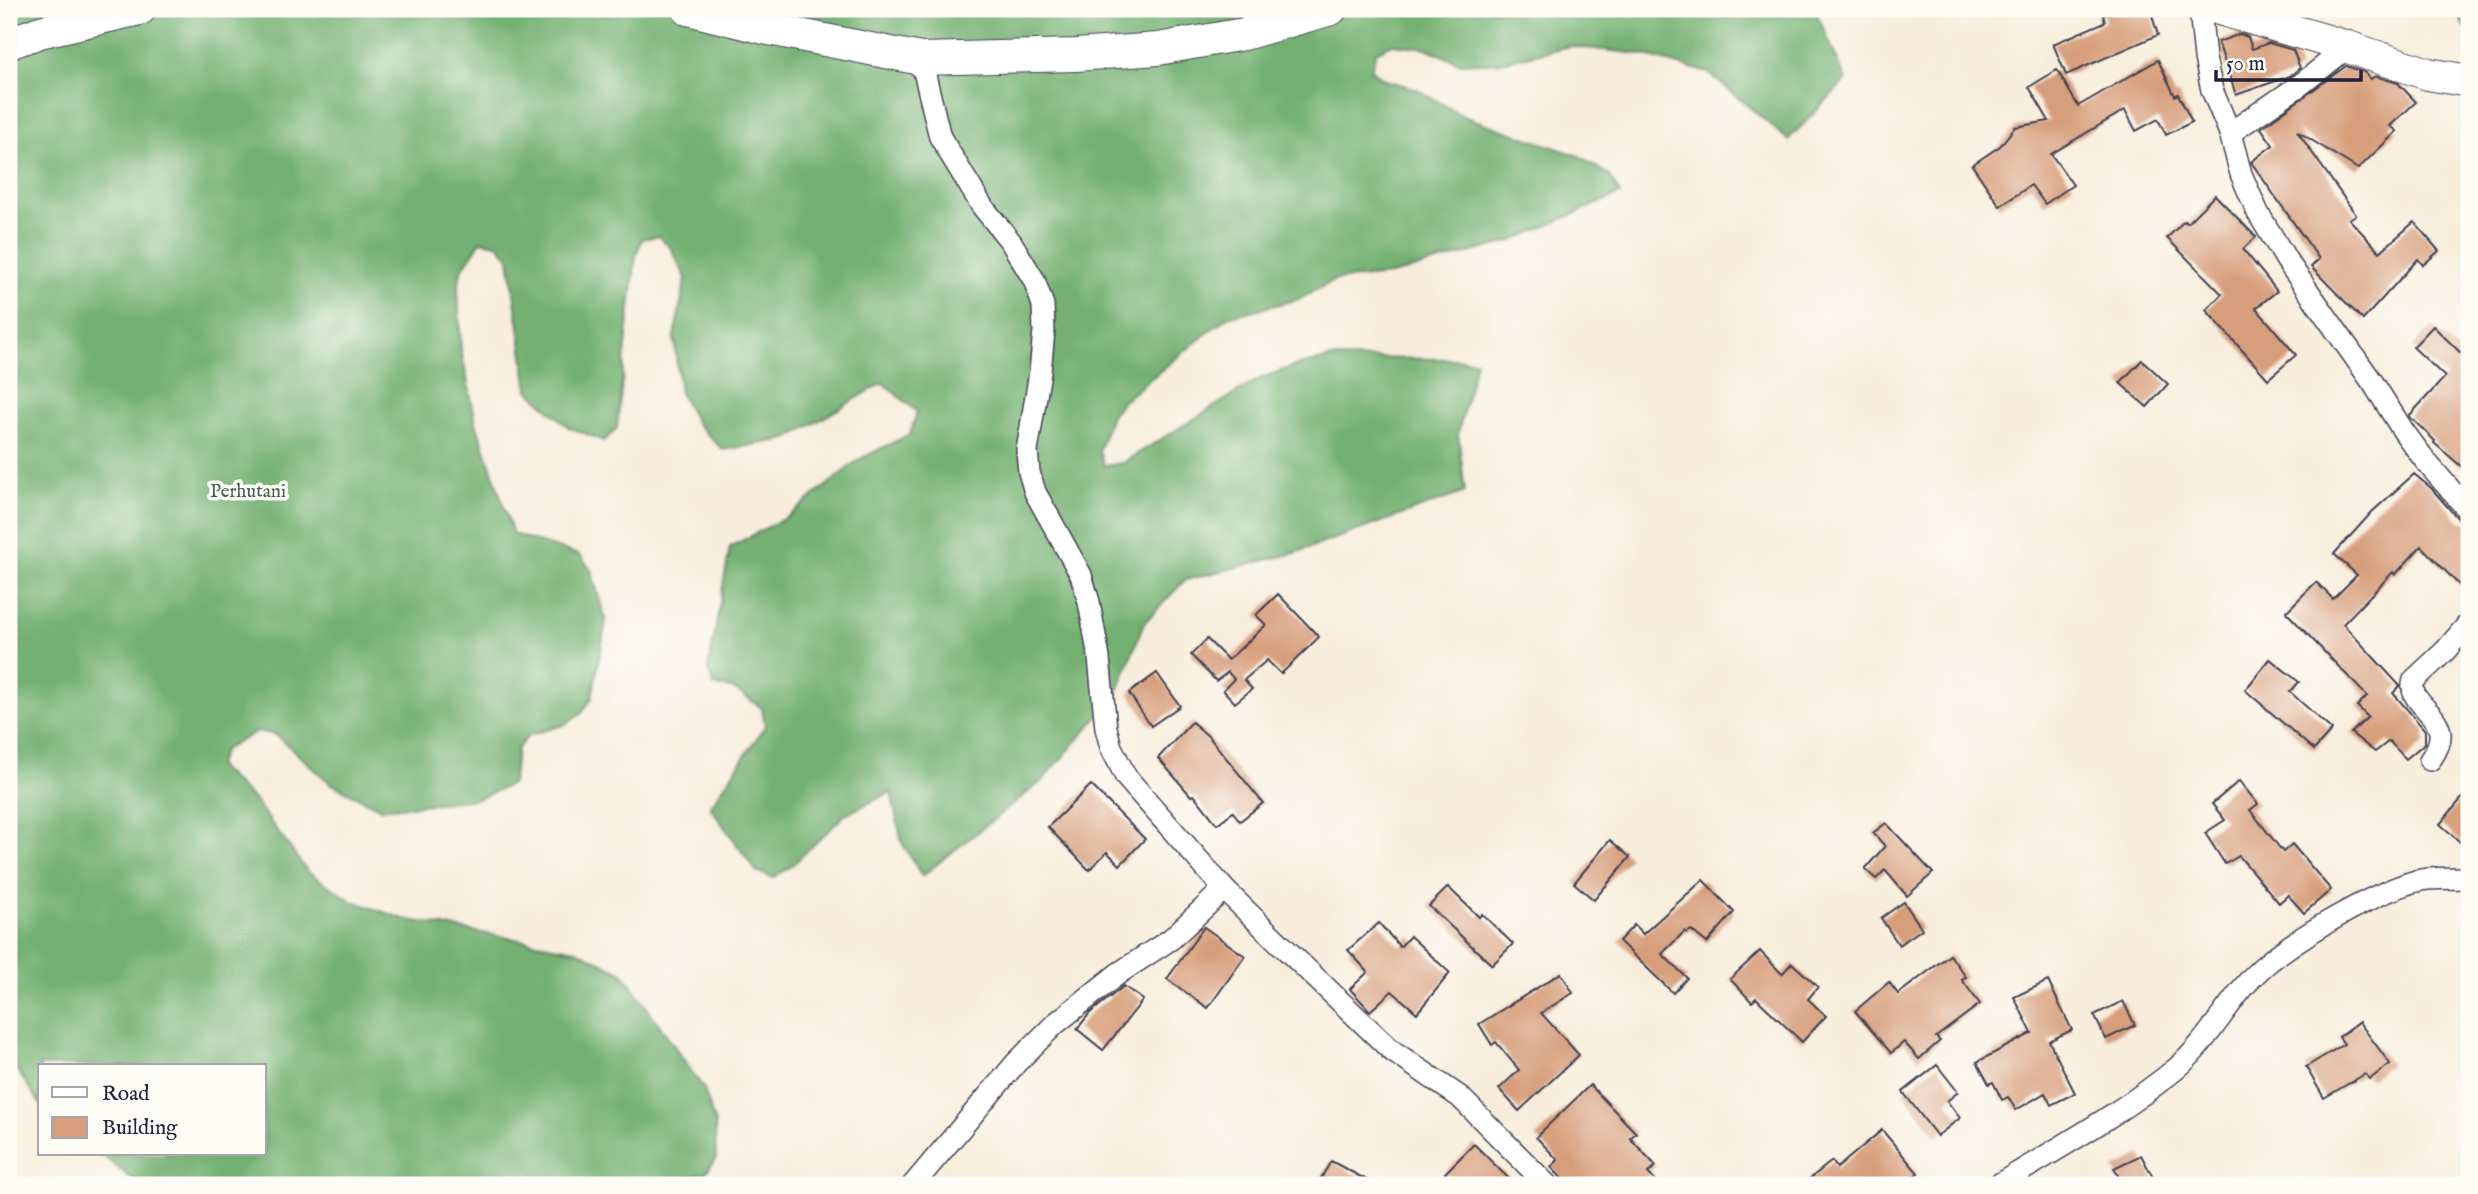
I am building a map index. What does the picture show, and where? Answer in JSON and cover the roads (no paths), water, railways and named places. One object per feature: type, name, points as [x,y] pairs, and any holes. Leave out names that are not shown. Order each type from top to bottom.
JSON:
[{"type":"street","points":[[9,43],[140,9]]},
{"type":"street","points":[[688,9],[764,28],[921,59],[1076,55],[1158,49],[1244,34],[1331,9]]},
{"type":"street","points":[[2200,9],[2204,58],[2241,174],[2258,213],[2287,261],[2404,432],[2469,511]]},
{"type":"street","points":[[2219,9],[2347,47],[2428,75],[2469,81]]},
{"type":"street","points":[[2230,133],[2301,85],[2347,47]]},
{"type":"street","points":[[921,59],[940,137],[982,206],[1011,242],[1034,280],[1044,305],[1040,372],[1027,451],[1029,472],[1035,492],[1082,575],[1093,624],[1105,728],[1126,777],[1224,889],[1391,1050],[1460,1097],[1546,1185]]},
{"type":"street","points":[[2430,760],[2438,750],[2440,731],[2429,711],[2415,697],[2412,684],[2469,623]]},
{"type":"street","points":[[1999,1185],[2139,1097],[2179,1066],[2210,1034],[2258,971],[2293,944],[2393,889],[2419,880],[2469,878]]},
{"type":"street","points":[[913,1185],[1016,1063],[1055,1024],[1119,973],[1171,939],[1224,889]]},
{"type":"park label","name":"Perhutani","points":[[248,492]]}]
